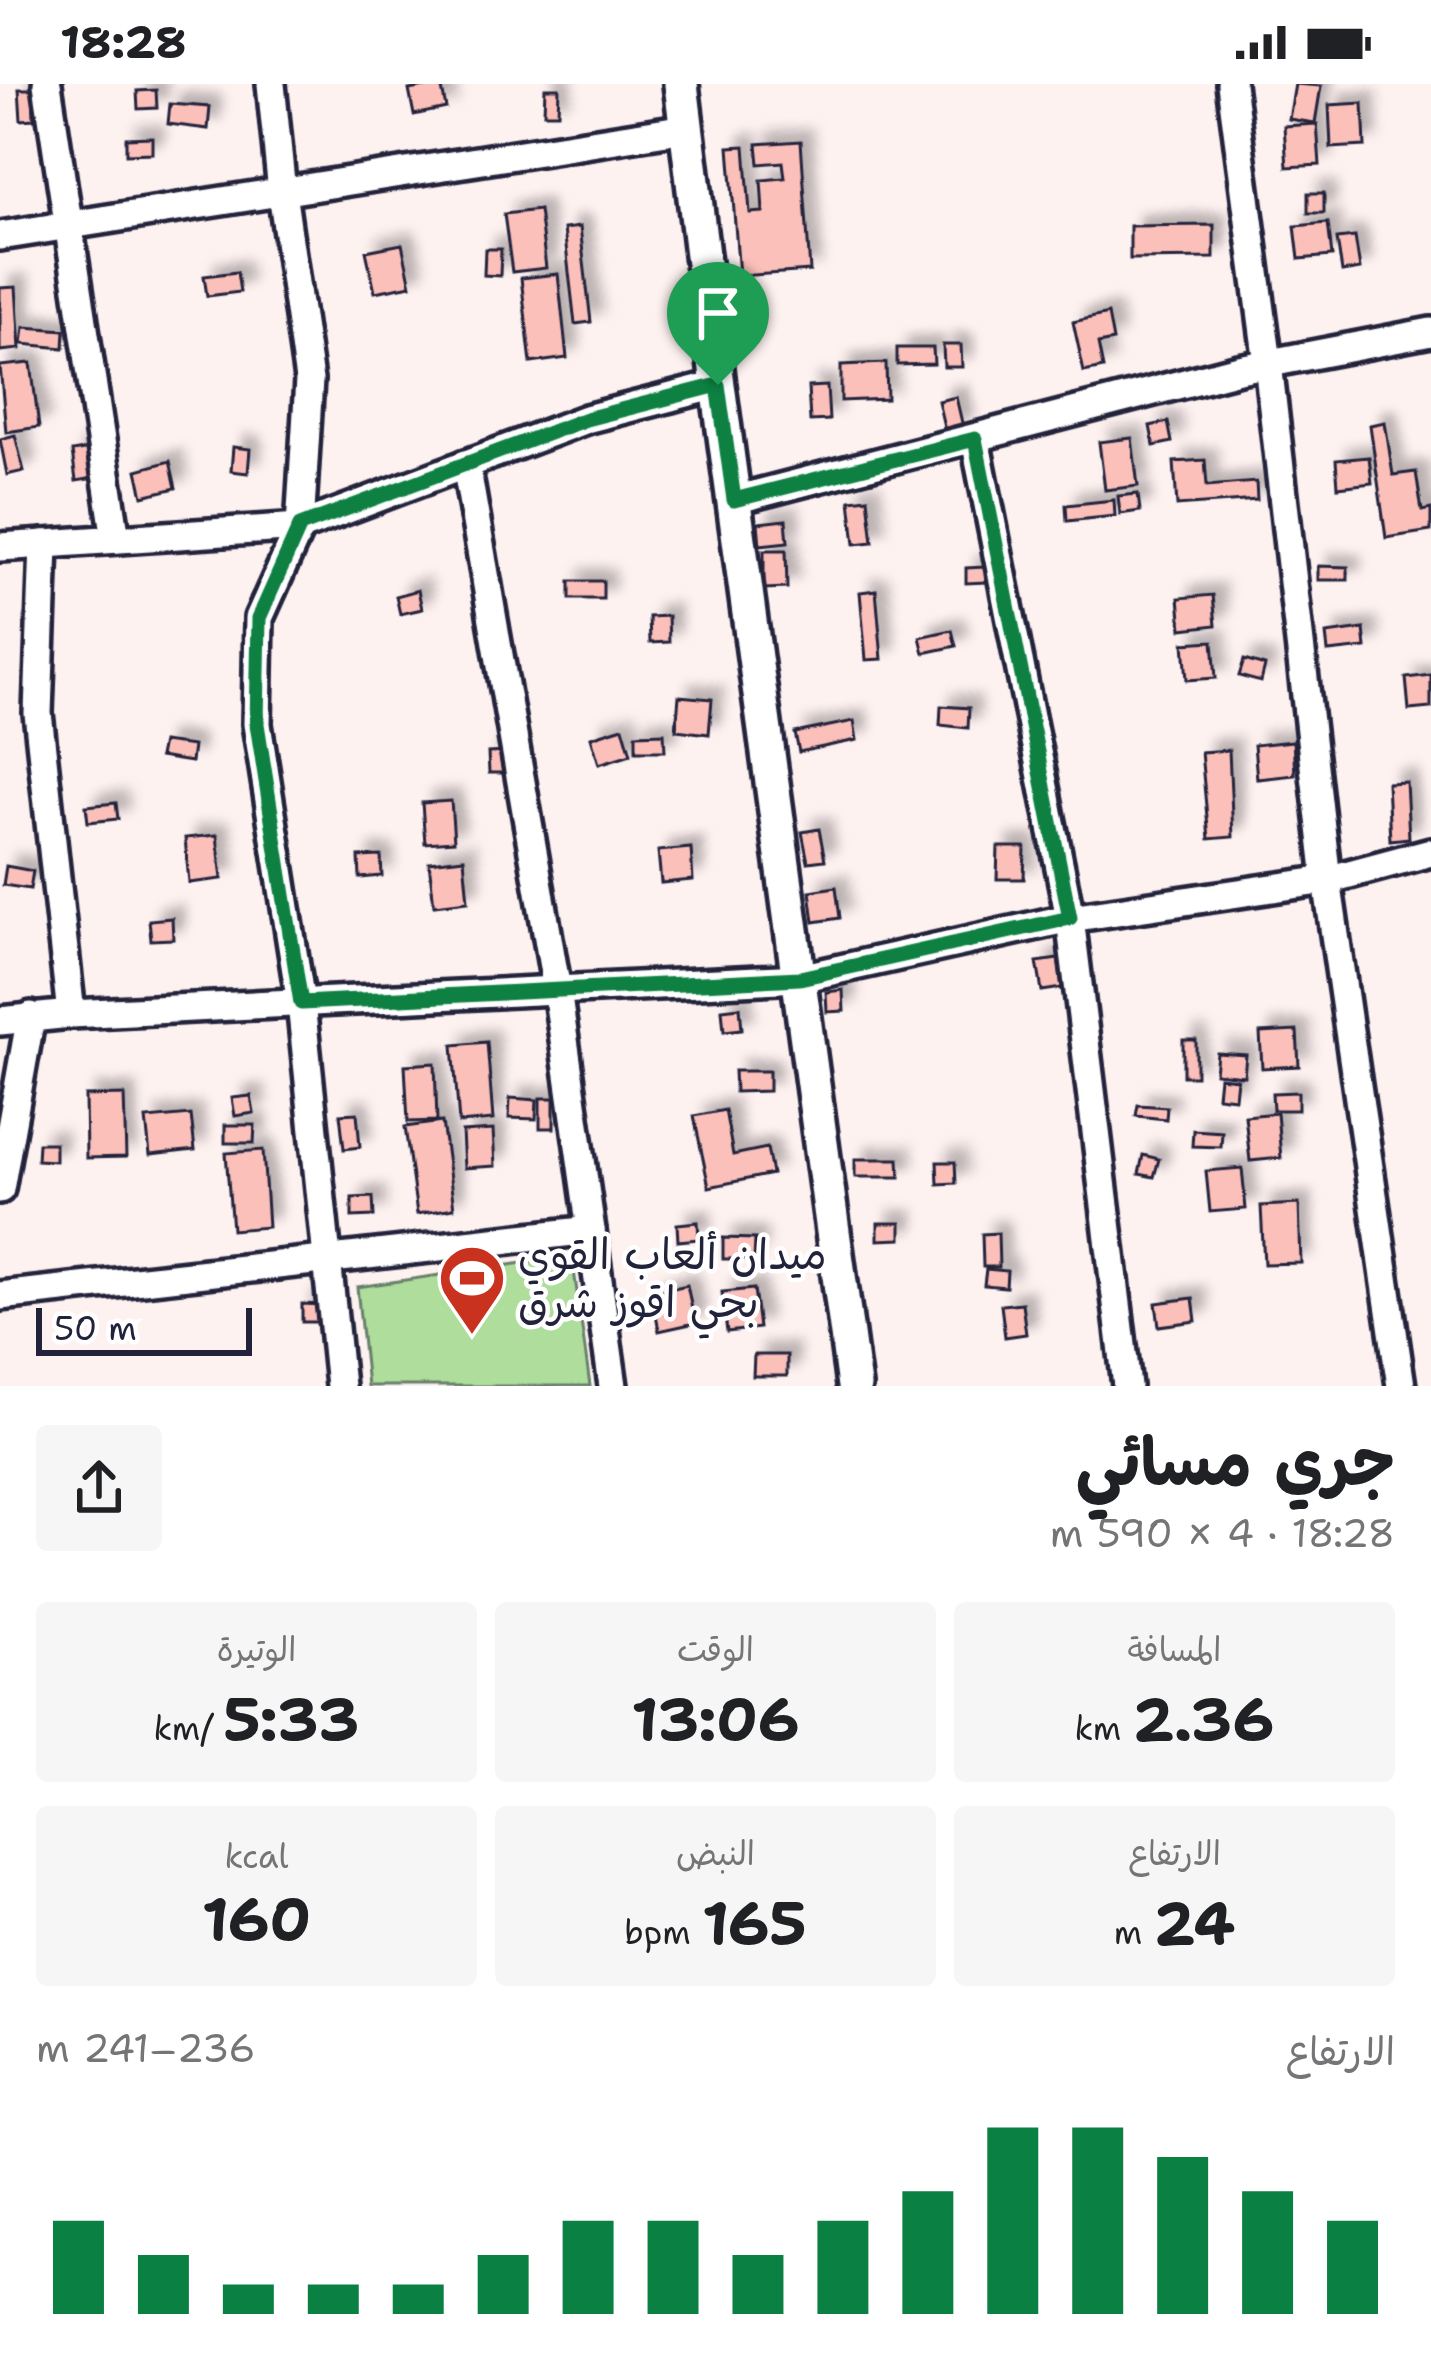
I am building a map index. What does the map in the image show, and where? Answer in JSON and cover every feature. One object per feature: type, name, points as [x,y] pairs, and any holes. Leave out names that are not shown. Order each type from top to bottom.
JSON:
[{"type":"street","points":[[47,84],[116,539]]},
{"type":"street","points":[[271,84],[309,380],[300,526],[259,618],[257,724],[301,1003],[340,1386]]},
{"type":"street","points":[[681,84],[854,1386]]},
{"type":"street","points":[[1231,84],[1327,880],[1401,1386]]},
{"type":"street","points":[[0,236],[686,128]]},
{"type":"street","points":[[734,500],[1268,363],[1431,332]]},
{"type":"street","points":[[0,547],[300,526],[586,419],[718,385]]},
{"type":"street","points":[[975,439],[1070,918],[1127,1386]]},
{"type":"street","points":[[466,464],[557,990],[613,1386]]},
{"type":"street","points":[[44,544],[38,713],[71,1014]]},
{"type":"street","points":[[0,1021],[800,978],[1070,918],[1327,880],[1431,852]]},
{"type":"street","points":[[0,1190],[31,1016]]},
{"type":"street","points":[[0,1296],[591,1229]]},
{"type":"green space","name":"ميدان ألعاب القوي بحي اقوز شرق","points":[[572,1256],[590,1386],[367,1386],[357,1287]]},
{"type":"building","points":[[441,84],[446,108],[414,115],[409,90]]},
{"type":"building","points":[[1295,84],[1321,86],[1315,123],[1289,119]]},
{"type":"building","points":[[545,88],[559,88],[558,113],[544,113]]},
{"type":"building","points":[[19,89],[33,89],[34,119],[21,120]]},
{"type":"building","points":[[156,90],[157,108],[138,109],[137,91]]},
{"type":"building","points":[[1363,103],[1365,146],[1331,148],[1329,105]]},
{"type":"building","points":[[170,104],[210,107],[208,129],[168,124]]},
{"type":"building","points":[[1317,124],[1320,165],[1287,167],[1284,126]]},
{"type":"building","points":[[152,137],[152,153],[126,154],[126,138]]},
{"type":"building","points":[[801,141],[810,271],[739,276],[729,147],[745,146],[750,213],[763,212],[761,180],[785,178],[783,162],[759,164],[757,144]]},
{"type":"building","points":[[1308,193],[1324,193],[1324,213],[1308,213]]},
{"type":"building","points":[[539,210],[546,268],[512,272],[504,214]]},
{"type":"building","points":[[1328,223],[1332,256],[1299,259],[1295,226]]},
{"type":"building","points":[[1214,225],[1214,258],[1130,259],[1130,226]]},
{"type":"building","points":[[580,227],[591,322],[575,324],[564,229]]},
{"type":"building","points":[[1355,237],[1360,269],[1342,272],[1337,239]]},
{"type":"building","points":[[402,244],[411,285],[375,292],[366,251]]},
{"type":"building","points":[[485,249],[501,249],[500,276],[484,275]]},
{"type":"building","points":[[237,272],[240,292],[207,296],[204,276]]},
{"type":"building","points":[[558,274],[567,358],[531,363],[521,278]]},
{"type":"building","points":[[16,287],[20,349],[0,351],[0,288]]},
{"type":"building","points":[[1108,314],[1113,341],[1098,344],[1103,368],[1084,372],[1073,322]]},
{"type":"building","points":[[24,327],[65,330],[64,348],[22,344]]},
{"type":"building","points":[[943,345],[961,345],[962,367],[944,367]]},
{"type":"building","points":[[897,348],[933,348],[934,364],[897,365]]},
{"type":"building","points":[[31,363],[39,427],[6,432],[0,366]]},
{"type":"building","points":[[886,363],[887,399],[841,401],[841,365]]},
{"type":"building","points":[[827,386],[829,420],[810,421],[808,387]]},
{"type":"building","points":[[956,397],[963,427],[945,431],[938,401]]},
{"type":"building","points":[[1168,422],[1172,442],[1154,446],[1150,426]]},
{"type":"building","points":[[1385,422],[1393,475],[1416,472],[1422,511],[1431,509],[1431,531],[1386,538],[1370,425]]},
{"type":"building","points":[[15,435],[24,471],[7,475],[0,439]]},
{"type":"building","points":[[1132,438],[1138,486],[1105,490],[1099,442]]},
{"type":"building","points":[[233,447],[250,449],[248,473],[231,471]]},
{"type":"building","points":[[96,448],[101,477],[76,481],[72,452]]},
{"type":"building","points":[[1369,457],[1372,483],[1338,487],[1336,460]]},
{"type":"building","points":[[1205,460],[1207,486],[1256,482],[1257,500],[1177,506],[1174,462]]},
{"type":"building","points":[[170,461],[176,488],[143,496],[137,470]]},
{"type":"building","points":[[1138,494],[1140,511],[1120,514],[1118,496]]},
{"type":"building","points":[[868,498],[873,542],[855,544],[850,500]]},
{"type":"building","points":[[1114,500],[1115,516],[1067,521],[1066,505]]},
{"type":"building","points":[[786,520],[788,542],[760,545],[758,523]]},
{"type":"building","points":[[764,550],[786,550],[787,588],[764,589]]},
{"type":"building","points":[[1318,566],[1348,567],[1348,580],[1318,580]]},
{"type":"building","points":[[985,567],[986,582],[966,583],[966,568]]},
{"type":"building","points":[[570,581],[603,581],[603,599],[570,599]]},
{"type":"building","points":[[418,590],[422,609],[400,614],[396,596]]},
{"type":"building","points":[[876,590],[882,659],[866,660],[860,592]]},
{"type":"building","points":[[1213,595],[1216,625],[1182,629],[1179,598]]},
{"type":"building","points":[[668,616],[669,642],[650,643],[649,617]]},
{"type":"building","points":[[1364,629],[1366,648],[1328,652],[1326,634]]},
{"type":"building","points":[[952,630],[956,646],[924,653],[920,637]]},
{"type":"building","points":[[1213,641],[1216,678],[1187,680],[1184,643]]},
{"type":"building","points":[[1244,660],[1265,666],[1261,682],[1239,676]]},
{"type":"building","points":[[1431,675],[1431,708],[1409,710],[1406,678]]},
{"type":"building","points":[[679,696],[712,699],[709,734],[676,730]]},
{"type":"building","points":[[941,706],[969,708],[968,728],[940,725]]},
{"type":"building","points":[[854,721],[857,740],[799,752],[795,733]]},
{"type":"building","points":[[623,727],[631,754],[599,764],[591,737]]},
{"type":"building","points":[[664,733],[665,751],[636,751],[636,734]]},
{"type":"building","points":[[1293,741],[1295,775],[1257,779],[1254,745]]},
{"type":"building","points":[[162,742],[193,746],[191,762],[159,757]]},
{"type":"building","points":[[1229,750],[1233,837],[1209,839],[1201,752]]},
{"type":"building","points":[[507,752],[508,773],[489,773],[488,753]]},
{"type":"building","points":[[1406,782],[1409,838],[1390,840],[1387,783]]},
{"type":"building","points":[[451,801],[454,841],[425,843],[422,803]]},
{"type":"building","points":[[116,803],[118,819],[88,822],[86,806]]},
{"type":"building","points":[[819,829],[825,860],[808,862],[802,832]]},
{"type":"building","points":[[217,835],[222,879],[189,883],[185,838]]},
{"type":"building","points":[[998,847],[1025,847],[1024,879],[997,879]]},
{"type":"building","points":[[691,848],[693,880],[661,883],[658,851]]},
{"type":"building","points":[[381,856],[382,876],[360,878],[359,857]]},
{"type":"building","points":[[464,858],[468,901],[434,905],[429,862]]},
{"type":"building","points":[[6,866],[33,871],[30,889],[3,885]]},
{"type":"building","points":[[836,887],[840,918],[814,922],[810,891]]},
{"type":"building","points":[[172,918],[173,939],[151,940],[149,920]]},
{"type":"building","points":[[1058,959],[1062,988],[1042,991],[1037,962]]},
{"type":"building","points":[[843,990],[844,1011],[827,1012],[826,992]]},
{"type":"building","points":[[740,1007],[742,1029],[724,1031],[722,1009]]},
{"type":"building","points":[[1297,1031],[1299,1066],[1262,1068],[1260,1033]]},
{"type":"building","points":[[1183,1040],[1196,1040],[1196,1076],[1183,1076]]},
{"type":"building","points":[[487,1042],[493,1120],[459,1123],[453,1045]]},
{"type":"building","points":[[1217,1053],[1246,1055],[1244,1076],[1215,1073]]},
{"type":"building","points":[[435,1063],[437,1121],[408,1122],[405,1065]]},
{"type":"building","points":[[734,1071],[769,1071],[769,1091],[735,1092]]},
{"type":"building","points":[[1219,1077],[1237,1079],[1235,1098],[1217,1096]]},
{"type":"building","points":[[1298,1092],[1298,1110],[1273,1110],[1272,1093]]},
{"type":"building","points":[[124,1095],[126,1157],[86,1158],[85,1096]]},
{"type":"building","points":[[251,1096],[254,1113],[235,1116],[232,1098]]},
{"type":"building","points":[[510,1098],[537,1100],[536,1119],[509,1118]]},
{"type":"building","points":[[540,1098],[554,1098],[554,1128],[540,1128]]},
{"type":"building","points":[[1138,1105],[1167,1107],[1166,1119],[1136,1116]]},
{"type":"building","points":[[725,1110],[733,1155],[767,1148],[772,1174],[709,1187],[694,1116]]},
{"type":"building","points":[[357,1113],[360,1147],[344,1149],[340,1114]]},
{"type":"building","points":[[1277,1113],[1281,1158],[1250,1161],[1245,1116]]},
{"type":"building","points":[[191,1115],[195,1150],[150,1155],[146,1119]]},
{"type":"building","points":[[442,1122],[454,1208],[417,1214],[405,1127]]},
{"type":"building","points":[[225,1125],[255,1125],[254,1143],[225,1143]]},
{"type":"building","points":[[493,1130],[495,1166],[464,1168],[462,1132]]},
{"type":"building","points":[[1193,1130],[1222,1132],[1221,1147],[1192,1146]]},
{"type":"building","points":[[38,1143],[55,1143],[55,1161],[37,1160]]},
{"type":"building","points":[[263,1150],[268,1227],[232,1230],[226,1153]]},
{"type":"building","points":[[1143,1155],[1159,1159],[1154,1177],[1139,1174]]},
{"type":"building","points":[[855,1159],[899,1159],[900,1177],[855,1177]]},
{"type":"building","points":[[937,1162],[955,1162],[956,1183],[938,1184]]},
{"type":"building","points":[[1242,1168],[1246,1209],[1210,1212],[1206,1171]]},
{"type":"building","points":[[373,1197],[374,1216],[352,1217],[352,1198]]},
{"type":"building","points":[[1299,1204],[1301,1263],[1264,1264],[1261,1206]]},
{"type":"building","points":[[698,1222],[699,1239],[678,1241],[677,1224]]},
{"type":"building","points":[[878,1223],[901,1223],[901,1239],[878,1240]]},
{"type":"building","points":[[998,1233],[999,1267],[983,1267],[982,1234]]},
{"type":"building","points":[[723,1238],[755,1239],[754,1259],[723,1259]]},
{"type":"building","points":[[986,1269],[1007,1271],[1006,1287],[984,1285]]},
{"type":"building","points":[[687,1285],[695,1323],[659,1331],[652,1293]]},
{"type":"building","points":[[754,1289],[759,1328],[727,1332],[722,1292]]},
{"type":"building","points":[[1193,1298],[1196,1321],[1159,1326],[1156,1303]]},
{"type":"building","points":[[1022,1303],[1026,1334],[1005,1337],[1001,1305]]},
{"type":"building","points":[[302,1304],[322,1305],[321,1322],[302,1322]]},
{"type":"building","points":[[754,1355],[787,1355],[787,1376],[753,1376]]},
{"type":"place","name":"ميدان ألعاب القوي بحي اقوز شرق","points":[[472,1337]]},
{"type":"route","points":[[718,385],[734,500],[975,439],[1070,918],[800,978],[301,1003],[257,724],[259,618],[300,526],[586,419],[718,385]]}]
